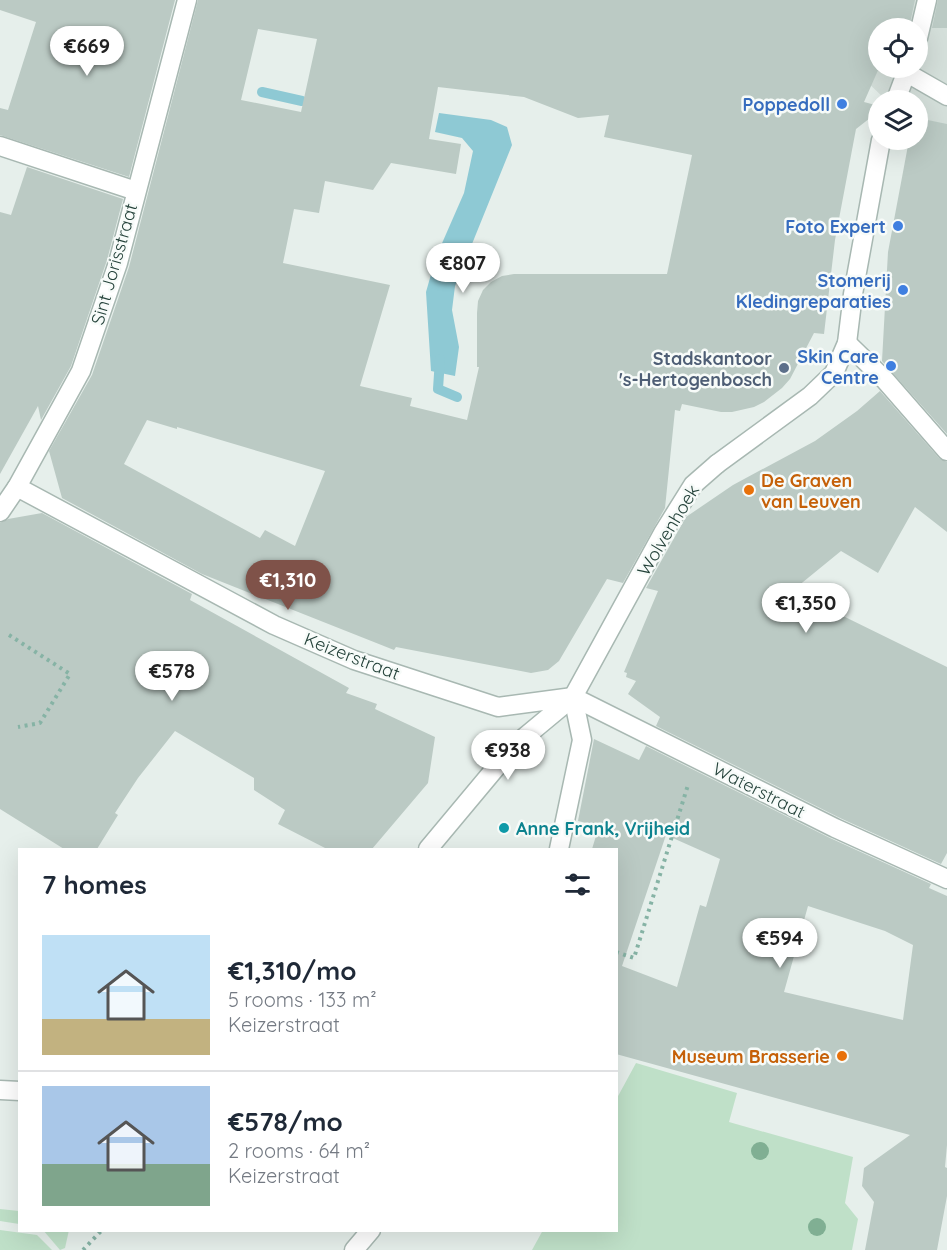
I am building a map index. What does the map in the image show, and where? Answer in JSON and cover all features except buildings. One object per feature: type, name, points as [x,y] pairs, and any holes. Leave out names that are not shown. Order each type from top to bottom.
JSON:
[{"type":"street","name":"Sint Jorisstraat","points":[[0,512],[17,487],[81,371],[118,263],[187,0]]},
{"type":"street","points":[[923,18],[927,0]]},
{"type":"street","points":[[919,78],[947,96]]},
{"type":"street","points":[[0,146],[136,191]]},
{"type":"street","name":"Wolvenhoek","points":[[573,697],[669,523],[693,485],[717,464],[810,396],[834,373],[847,343],[879,150]]},
{"type":"street","points":[[847,343],[885,380],[947,451]]},
{"type":"street","name":"Keizerstraat","points":[[17,487],[274,624],[354,660],[498,707],[573,697]]},
{"type":"street","points":[[429,848],[514,746],[573,697],[582,740],[560,848]]},
{"type":"street","name":"Waterstraat","points":[[573,697],[835,828],[947,879]]},
{"type":"street","points":[[0,1090],[18,1091]]},
{"type":"street","points":[[354,1250],[369,1232]]},
{"type":"path","points":[[9,634],[70,674],[40,723],[18,727]]},
{"type":"path","points":[[618,953],[634,958],[696,758]]},
{"type":"path","points":[[83,1250],[100,1232]]},
{"type":"shaded area","points":[[782,0],[947,0],[947,159],[928,141],[928,90],[876,90]]},
{"type":"green space","points":[[636,1063],[737,1093],[729,1122],[853,1157],[845,1203],[858,1219],[852,1250],[532,1250],[542,1232],[618,1232],[618,1096]]},
{"type":"green space","points":[[0,1209],[18,1211],[18,1224],[0,1221]]},
{"type":"green space","points":[[0,1230],[37,1235],[52,1250],[0,1250]]},
{"type":"green space","points":[[45,1232],[69,1232],[65,1248],[60,1250]]},
{"type":"water","points":[[439,113],[491,120],[507,127],[512,145],[455,286],[452,310],[459,347],[455,376],[431,371],[426,292],[436,257],[464,193],[473,151],[462,138],[435,132]]},
{"type":"waterway","points":[[262,92],[302,101]]},
{"type":"waterway","points":[[440,359],[438,389],[457,397]]},
{"type":"place","name":"Poppedoll","points":[[842,104]]},
{"type":"place","name":"Foto Expert","points":[[898,226]]},
{"type":"place","name":"Stomerij Kledingreparaties","points":[[903,290]]},
{"type":"place","name":"Skin Care Centre","points":[[891,366]]},
{"type":"place","name":"Stadskantoor 's-Hertogenbosch","points":[[784,368]]},
{"type":"place","name":"De Graven van Leuven","points":[[749,490]]},
{"type":"place","name":"Anne Frank, Vrijheid","points":[[504,828]]},
{"type":"place","name":"Museum Brasserie","points":[[842,1056]]}]
